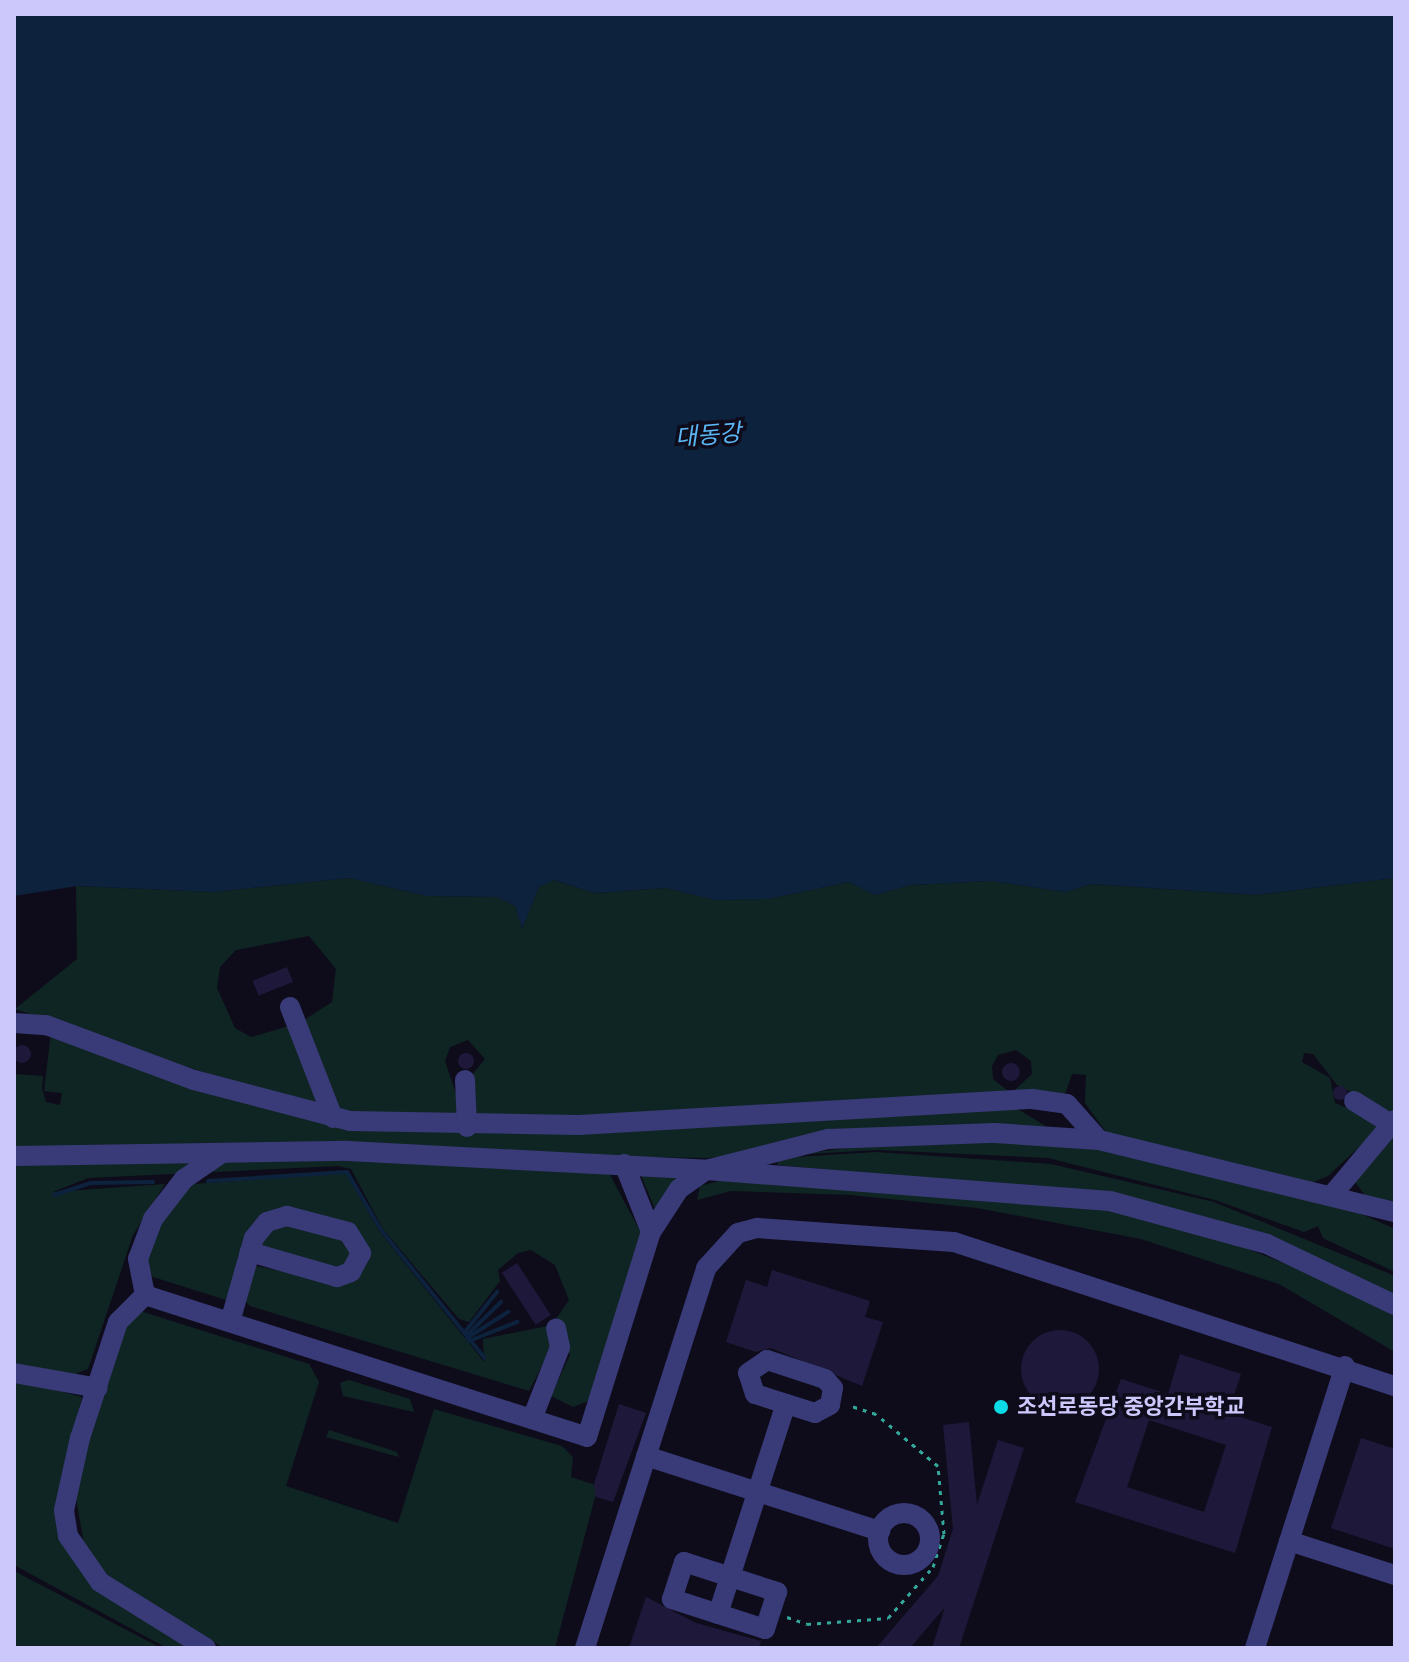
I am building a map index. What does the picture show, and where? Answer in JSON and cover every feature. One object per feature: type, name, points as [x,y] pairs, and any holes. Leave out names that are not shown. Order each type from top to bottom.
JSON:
[{"type":"street","points":[[290,1007],[333,1118]]},
{"type":"street","points":[[14,1023],[46,1025],[194,1080],[333,1118],[467,1127],[1010,1094],[1067,1104],[1099,1140]]},
{"type":"street","points":[[465,1080],[467,1127]]},
{"type":"street","points":[[1332,1195],[1393,1122],[1354,1101]]},
{"type":"street","points":[[145,1295],[587,1437],[651,1232],[672,1197],[706,1170],[856,1136],[995,1133],[1099,1140],[1332,1195],[1395,1225]]},
{"type":"street","points":[[14,1156],[222,1153],[624,1164],[1110,1201],[1267,1244],[1395,1305]]},
{"type":"street","points":[[206,1648],[100,1582],[68,1536],[67,1484],[138,1259],[164,1201],[222,1153]]},
{"type":"street","points":[[624,1164],[651,1232]]},
{"type":"street","points":[[1353,1203],[1395,1212]]},
{"type":"street","points":[[230,1322],[250,1252],[267,1222],[287,1216],[348,1232],[361,1253],[351,1272],[337,1277],[250,1252]]},
{"type":"street","points":[[585,1648],[706,1268],[724,1242],[757,1228],[954,1242],[1345,1366],[1395,1386]]},
{"type":"street","points":[[138,1259],[145,1295]]},
{"type":"street","points":[[118,1322],[145,1295]]},
{"type":"street","points":[[532,1419],[560,1347],[556,1328]]},
{"type":"street","points":[[755,1364],[825,1379],[833,1400],[815,1413],[751,1390],[755,1364]]},
{"type":"street","points":[[1255,1648],[1345,1366]]},
{"type":"street","points":[[14,1373],[98,1388]]},
{"type":"street","points":[[718,1614],[786,1404]]},
{"type":"street","points":[[646,1456],[880,1531]]},
{"type":"street","points":[[911,1514],[924,1523],[934,1548],[918,1560],[893,1562],[881,1551],[880,1531],[894,1515],[911,1514]]},
{"type":"street","points":[[1289,1541],[1395,1575]]},
{"type":"street","points":[[684,1562],[777,1592],[770,1611],[765,1629],[672,1599],[684,1562]]},
{"type":"path","points":[[770,1611],[807,1624],[888,1618],[933,1567],[938,1466],[876,1414],[833,1400]]},
{"type":"green space","points":[[349,878],[427,896],[497,897],[515,906],[522,929],[539,887],[553,880],[594,893],[666,888],[715,900],[768,899],[849,882],[875,895],[911,885],[991,881],[1066,892],[1092,884],[1256,895],[1395,878],[1395,1114],[1337,1085],[1313,1054],[1304,1053],[1302,1062],[1330,1078],[1335,1103],[1385,1123],[1328,1176],[1311,1183],[1108,1135],[1085,1103],[1086,1075],[1072,1074],[1064,1097],[1014,1091],[1032,1074],[1031,1061],[1016,1050],[998,1055],[992,1066],[993,1079],[1008,1091],[725,1112],[469,1120],[468,1080],[485,1059],[468,1040],[450,1047],[445,1061],[465,1121],[342,1115],[304,1020],[332,1002],[336,969],[309,936],[236,950],[220,967],[217,988],[235,1028],[251,1037],[289,1026],[322,1112],[15,1009],[77,959],[76,886],[213,892]]},
{"type":"green space","points":[[51,1032],[325,1123],[1011,1105],[1047,1127],[708,1158],[14,1149],[14,1074],[43,1076],[42,1089],[46,1102],[60,1105],[62,1093],[44,1091]]},
{"type":"green space","points":[[1395,1127],[1395,1206],[1368,1199],[1355,1182]]},
{"type":"green space","points":[[918,1140],[1097,1145],[1350,1209],[1395,1229],[1395,1272],[1323,1238],[1318,1226],[1304,1232],[1215,1200],[1048,1158],[877,1150],[790,1155]]},
{"type":"green space","points":[[876,1152],[1051,1164],[1214,1202],[1395,1276],[1395,1299],[1354,1279],[1067,1191],[777,1165],[779,1158]]},
{"type":"green space","points":[[288,1157],[609,1173],[641,1233],[591,1400],[573,1407],[551,1396],[570,1355],[555,1320],[569,1300],[555,1265],[531,1250],[518,1253],[498,1270],[500,1281],[469,1322],[459,1319],[383,1229],[351,1169],[338,1166],[88,1178],[53,1192],[165,1184],[133,1235],[88,1369],[72,1375],[14,1366],[14,1162]]},
{"type":"green space","points":[[346,1173],[379,1231],[484,1362],[483,1339],[548,1326],[556,1339],[529,1391],[250,1306],[244,1300],[256,1266],[330,1281],[364,1243],[276,1214],[226,1300],[150,1276],[147,1258],[161,1218],[192,1184]]},
{"type":"green space","points":[[640,1173],[683,1173],[655,1209]]},
{"type":"green space","points":[[731,1178],[1111,1210],[1230,1242],[1342,1286],[1395,1314],[1395,1352],[1279,1284],[1141,1239],[977,1208],[851,1195],[731,1191],[697,1200],[700,1186]]},
{"type":"green space","points":[[287,1220],[355,1245],[342,1270],[261,1245],[262,1232]]},
{"type":"green space","points":[[140,1311],[309,1364],[319,1382],[286,1486],[398,1523],[434,1409],[562,1446],[573,1457],[571,1477],[598,1486],[555,1648],[224,1648],[111,1580],[84,1544],[74,1486],[125,1325]]},
{"type":"green space","points":[[14,1379],[82,1397],[60,1483],[73,1556],[197,1648],[167,1648],[14,1565]]},
{"type":"green space","points":[[349,1380],[410,1399],[414,1412],[343,1396],[340,1383]]},
{"type":"green space","points":[[329,1430],[397,1452],[399,1457],[326,1437]]},
{"type":"green space","points":[[14,1570],[18,1573],[161,1648],[14,1648]]},
{"type":"water","name":"대동강","points":[[14,14],[1395,14],[1395,878],[1256,895],[1092,884],[1066,892],[991,881],[911,885],[875,895],[849,882],[768,899],[715,900],[666,888],[594,893],[554,880],[539,887],[522,929],[515,906],[497,897],[427,896],[349,878],[213,892],[77,886],[14,896]]},
{"type":"building","points":[[287,967],[293,982],[259,996],[253,981]]},
{"type":"building","points":[[22,1045],[31,1054],[22,1063],[13,1054]]},
{"type":"building","points":[[463,1053],[469,1053],[474,1061],[472,1067],[463,1069],[458,1064],[458,1058]]},
{"type":"building","points":[[1011,1063],[1020,1072],[1011,1081],[1002,1072]]},
{"type":"building","points":[[1340,1086],[1347,1093],[1340,1100],[1333,1093]]},
{"type":"building","points":[[517,1263],[551,1315],[536,1325],[502,1273]]},
{"type":"building","points":[[772,1270],[870,1301],[865,1317],[883,1322],[862,1386],[771,1348],[756,1352],[726,1342],[746,1280],[767,1287]]},
{"type":"building","points":[[1060,1330],[1075,1333],[1087,1342],[1096,1354],[1099,1369],[1096,1384],[1087,1396],[1075,1405],[1060,1408],[1045,1405],[1033,1396],[1024,1384],[1021,1369],[1024,1354],[1033,1342],[1045,1333]]},
{"type":"building","points":[[1180,1354],[1241,1374],[1228,1413],[1272,1427],[1235,1553],[1075,1502],[1121,1379],[1168,1394]],"holes":[[[1149,1420],[1226,1445],[1204,1512],[1127,1487]]]},
{"type":"building","points":[[619,1404],[646,1413],[613,1502],[596,1497],[594,1484]]},
{"type":"building","points":[[969,1422],[977,1505],[998,1440],[1024,1448],[959,1648],[932,1648],[945,1607],[910,1648],[876,1648],[938,1576],[953,1529],[943,1425]]},
{"type":"building","points":[[1361,1438],[1395,1449],[1395,1549],[1331,1528]]},
{"type":"building","points":[[646,1597],[696,1623],[761,1641],[759,1648],[629,1648]]},
{"type":"waterway","points":[[208,1181],[347,1172],[381,1230],[484,1357]]},
{"type":"waterway","points":[[54,1195],[91,1183],[153,1182]]},
{"type":"waterway","points":[[464,1333],[497,1292]]},
{"type":"waterway","points":[[468,1334],[501,1302]]},
{"type":"waterway","points":[[467,1338],[508,1312]]},
{"type":"waterway","points":[[469,1341],[517,1322]]},
{"type":"place","name":"조선로동당 중앙간부학교","points":[[1001,1407]]}]
